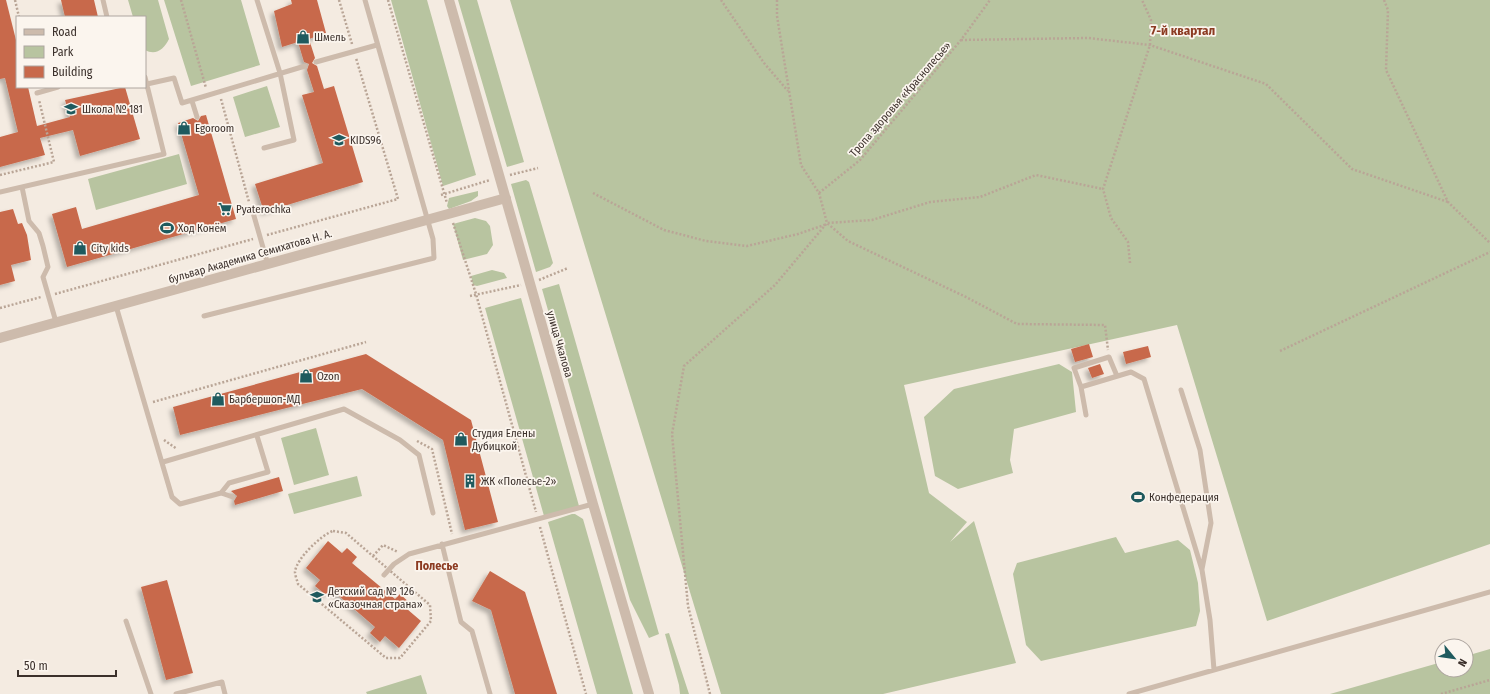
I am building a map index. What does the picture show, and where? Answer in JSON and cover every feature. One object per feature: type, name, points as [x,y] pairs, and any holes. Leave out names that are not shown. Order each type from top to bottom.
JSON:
[{"type":"street","name":"улица Чкалова","points":[[449,0],[649,694]]},
{"type":"street","name":"бульвар Академика Семихатова Н. А.","points":[[0,338],[506,198]]},
{"type":"lane","points":[[103,0],[107,16]]},
{"type":"lane","points":[[257,0],[280,73],[294,140],[264,148]]},
{"type":"lane","points":[[204,316],[434,258],[433,239],[365,0]]},
{"type":"lane","points":[[316,62],[377,44]]},
{"type":"lane","points":[[147,84],[174,78],[182,103],[220,93],[305,66]]},
{"type":"lane","points":[[0,192],[164,154],[146,80]]},
{"type":"lane","points":[[37,93],[54,88]]},
{"type":"lane","points":[[192,101],[197,117]]},
{"type":"lane","points":[[22,187],[29,221],[40,233],[48,267],[44,277],[56,322]]},
{"type":"lane","points":[[252,209],[268,264]]},
{"type":"lane","points":[[116,306],[163,462],[172,497],[180,504],[221,493],[233,497]]},
{"type":"lane","points":[[1086,415],[1081,387],[1074,368],[1109,357],[1117,376]]},
{"type":"lane","points":[[1081,387],[1131,372],[1144,379],[1202,570],[1210,620],[1214,670]]},
{"type":"lane","points":[[1181,390],[1200,450],[1212,523],[1202,570]]},
{"type":"lane","points":[[163,462],[257,436],[344,409],[400,440],[419,455],[433,513]]},
{"type":"lane","points":[[221,493],[229,483],[268,472],[257,436]]},
{"type":"lane","points":[[384,575],[394,564],[409,554],[593,504]]},
{"type":"lane","points":[[442,544],[461,622],[472,631],[490,694]]},
{"type":"lane","points":[[1129,694],[1490,592]]},
{"type":"lane","points":[[126,621],[151,694]]},
{"type":"lane","points":[[176,694],[222,682],[226,694]]},
{"type":"path","points":[[15,0],[19,16]]},
{"type":"path","points":[[180,0],[206,88],[220,93],[252,209]]},
{"type":"path","points":[[388,0],[450,213],[476,294],[586,694]]},
{"type":"path","points":[[721,0],[764,63],[788,92]]},
{"type":"path","points":[[777,0],[777,16],[788,92],[801,165],[819,193],[827,223],[848,240],[966,297],[1017,324],[1105,325],[1109,357]]},
{"type":"path","name":"Тропа здоровья «Краснолесье»","points":[[819,193],[860,160],[961,40],[990,0]]},
{"type":"path","points":[[1130,263],[1128,242],[1111,218],[1103,189],[1150,45],[1151,20],[1142,0]]},
{"type":"path","points":[[1384,0],[1388,10],[1386,70],[1448,202],[1490,243]]},
{"type":"path","points":[[961,40],[1088,38],[1150,45],[1266,84],[1352,169],[1448,202]]},
{"type":"path","points":[[0,175],[54,162],[37,93]]},
{"type":"path","points":[[593,193],[664,230],[713,242],[747,246],[798,234],[827,223],[872,220],[930,202],[980,196],[1036,175],[1103,189]]},
{"type":"path","points":[[710,694],[688,606],[672,434],[684,366],[775,285],[827,223]]},
{"type":"path","points":[[1280,350],[1490,252]]},
{"type":"path","points":[[145,405],[366,342]]},
{"type":"path","points":[[333,531],[346,533],[389,570],[430,605],[431,621],[400,658],[386,658],[298,584],[295,572],[298,562],[324,534],[333,531]]},
{"type":"path","points":[[1441,694],[1490,680]]},
{"type":"green space","points":[[128,0],[158,0],[169,39],[165,46],[156,52],[146,50],[146,16],[133,16]]},
{"type":"green space","points":[[164,0],[241,0],[260,65],[191,86]]},
{"type":"green space","points":[[391,0],[427,0],[476,175],[443,186]]},
{"type":"green space","points":[[458,0],[477,0],[524,162],[507,167]]},
{"type":"green space","points":[[510,0],[1490,0],[1490,544],[1267,621],[1177,325],[904,385],[929,493],[967,522],[950,542],[974,521],[1016,663],[883,694],[721,694]]},
{"type":"green space","points":[[267,86],[280,127],[245,137],[233,97]]},
{"type":"green space","points":[[179,154],[187,184],[96,210],[88,179]]},
{"type":"green space","points":[[526,180],[529,182],[553,263],[550,267],[536,272],[511,184]]},
{"type":"green space","points":[[478,191],[478,196],[471,201],[449,209],[447,206],[449,198]]},
{"type":"green space","points":[[475,218],[486,221],[490,226],[493,245],[487,254],[463,260],[453,224]]},
{"type":"green space","points":[[492,270],[504,273],[507,278],[477,286],[473,285],[471,276]]},
{"type":"green space","points":[[559,284],[659,634],[649,638],[630,600],[542,289]]},
{"type":"green space","points":[[521,298],[579,506],[544,516],[485,308]]},
{"type":"green space","points":[[1059,364],[1072,372],[1076,412],[1014,429],[1010,460],[1013,473],[958,489],[935,476],[924,417],[954,389]]},
{"type":"green space","points":[[316,428],[329,475],[294,485],[281,438]]},
{"type":"green space","points":[[357,476],[362,496],[294,514],[288,494]]},
{"type":"green space","points":[[575,514],[583,519],[633,694],[597,694],[548,522]]},
{"type":"green space","points":[[1116,537],[1125,553],[1178,540],[1190,550],[1198,583],[1200,611],[1196,626],[1041,661],[1026,645],[1013,574],[1017,563]]},
{"type":"green space","points":[[669,633],[689,694],[680,694],[679,685],[665,634]]},
{"type":"green space","points":[[1490,649],[1490,694],[1330,694],[1434,664],[1434,678],[1474,678],[1474,654]]},
{"type":"green space","points":[[421,675],[427,694],[367,694],[366,692]]},
{"type":"building","points":[[0,0],[6,0],[16,40],[16,88],[28,88],[37,126],[70,117],[65,100],[125,88],[140,139],[80,156],[73,130],[40,138],[45,155],[0,167],[0,137],[18,132],[5,78],[0,79]]},
{"type":"building","points":[[61,0],[94,0],[98,16],[65,16]]},
{"type":"building","points":[[291,0],[317,0],[326,33],[309,39],[315,58],[312,63],[317,66],[324,89],[334,86],[363,182],[264,212],[255,184],[323,163],[302,95],[314,92],[307,70],[309,64],[304,62],[298,42],[282,47],[274,11],[292,4]]},
{"type":"building","points":[[206,115],[236,219],[67,267],[52,214],[76,207],[82,229],[199,195],[178,123],[193,118],[198,121],[201,116]]},
{"type":"building","points":[[13,209],[18,224],[22,223],[27,235],[31,260],[11,265],[15,281],[0,285],[0,212]]},
{"type":"building","points":[[1089,344],[1093,357],[1075,362],[1071,349]]},
{"type":"building","points":[[1148,346],[1151,357],[1126,364],[1123,352]]},
{"type":"building","name":"ЖК «Полесье-2»","points":[[366,354],[471,420],[498,522],[465,530],[443,440],[362,389],[180,435],[173,407]]},
{"type":"building","points":[[1100,364],[1104,374],[1092,378],[1088,368]]},
{"type":"building","points":[[279,477],[283,491],[235,505],[234,501],[237,496],[231,491]]},
{"type":"building","points":[[328,541],[342,553],[347,548],[357,557],[352,563],[395,599],[400,594],[411,604],[407,609],[421,621],[399,648],[385,636],[380,642],[370,633],[375,627],[331,589],[326,595],[315,586],[320,580],[306,568]]},
{"type":"building","points":[[490,571],[525,592],[557,694],[515,694],[491,610],[472,601]]},
{"type":"building","points":[[167,580],[193,673],[166,680],[141,587]]},
{"type":"place","name":"Шмель","points":[[303,37]]},
{"type":"place","name":"Школа № 181","points":[[71,109]]},
{"type":"place","name":"Egoroom","points":[[184,128]]},
{"type":"place","name":"KIDS96","points":[[339,140]]},
{"type":"place","name":"Pyaterochka","points":[[225,209]]},
{"type":"place","name":"Ход Конём","points":[[167,228]]},
{"type":"place","name":"City kids","points":[[80,248]]},
{"type":"place","name":"Ozon","points":[[306,376]]},
{"type":"place","name":"Барбершоп-МД","points":[[218,399]]},
{"type":"place","name":"Студия Елены Дубицкой","points":[[461,439]]},
{"type":"place","name":"ЖК «Полесье-2»","points":[[470,481]]},
{"type":"place","name":"Конфедерация","points":[[1138,497]]},
{"type":"place","name":"Детский сад № 126 «Сказочная страна»","points":[[317,597]]},
{"type":"district","name":"7-й квартал","points":[[1183,30]]},
{"type":"district","name":"Полесье","points":[[437,566]]}]
